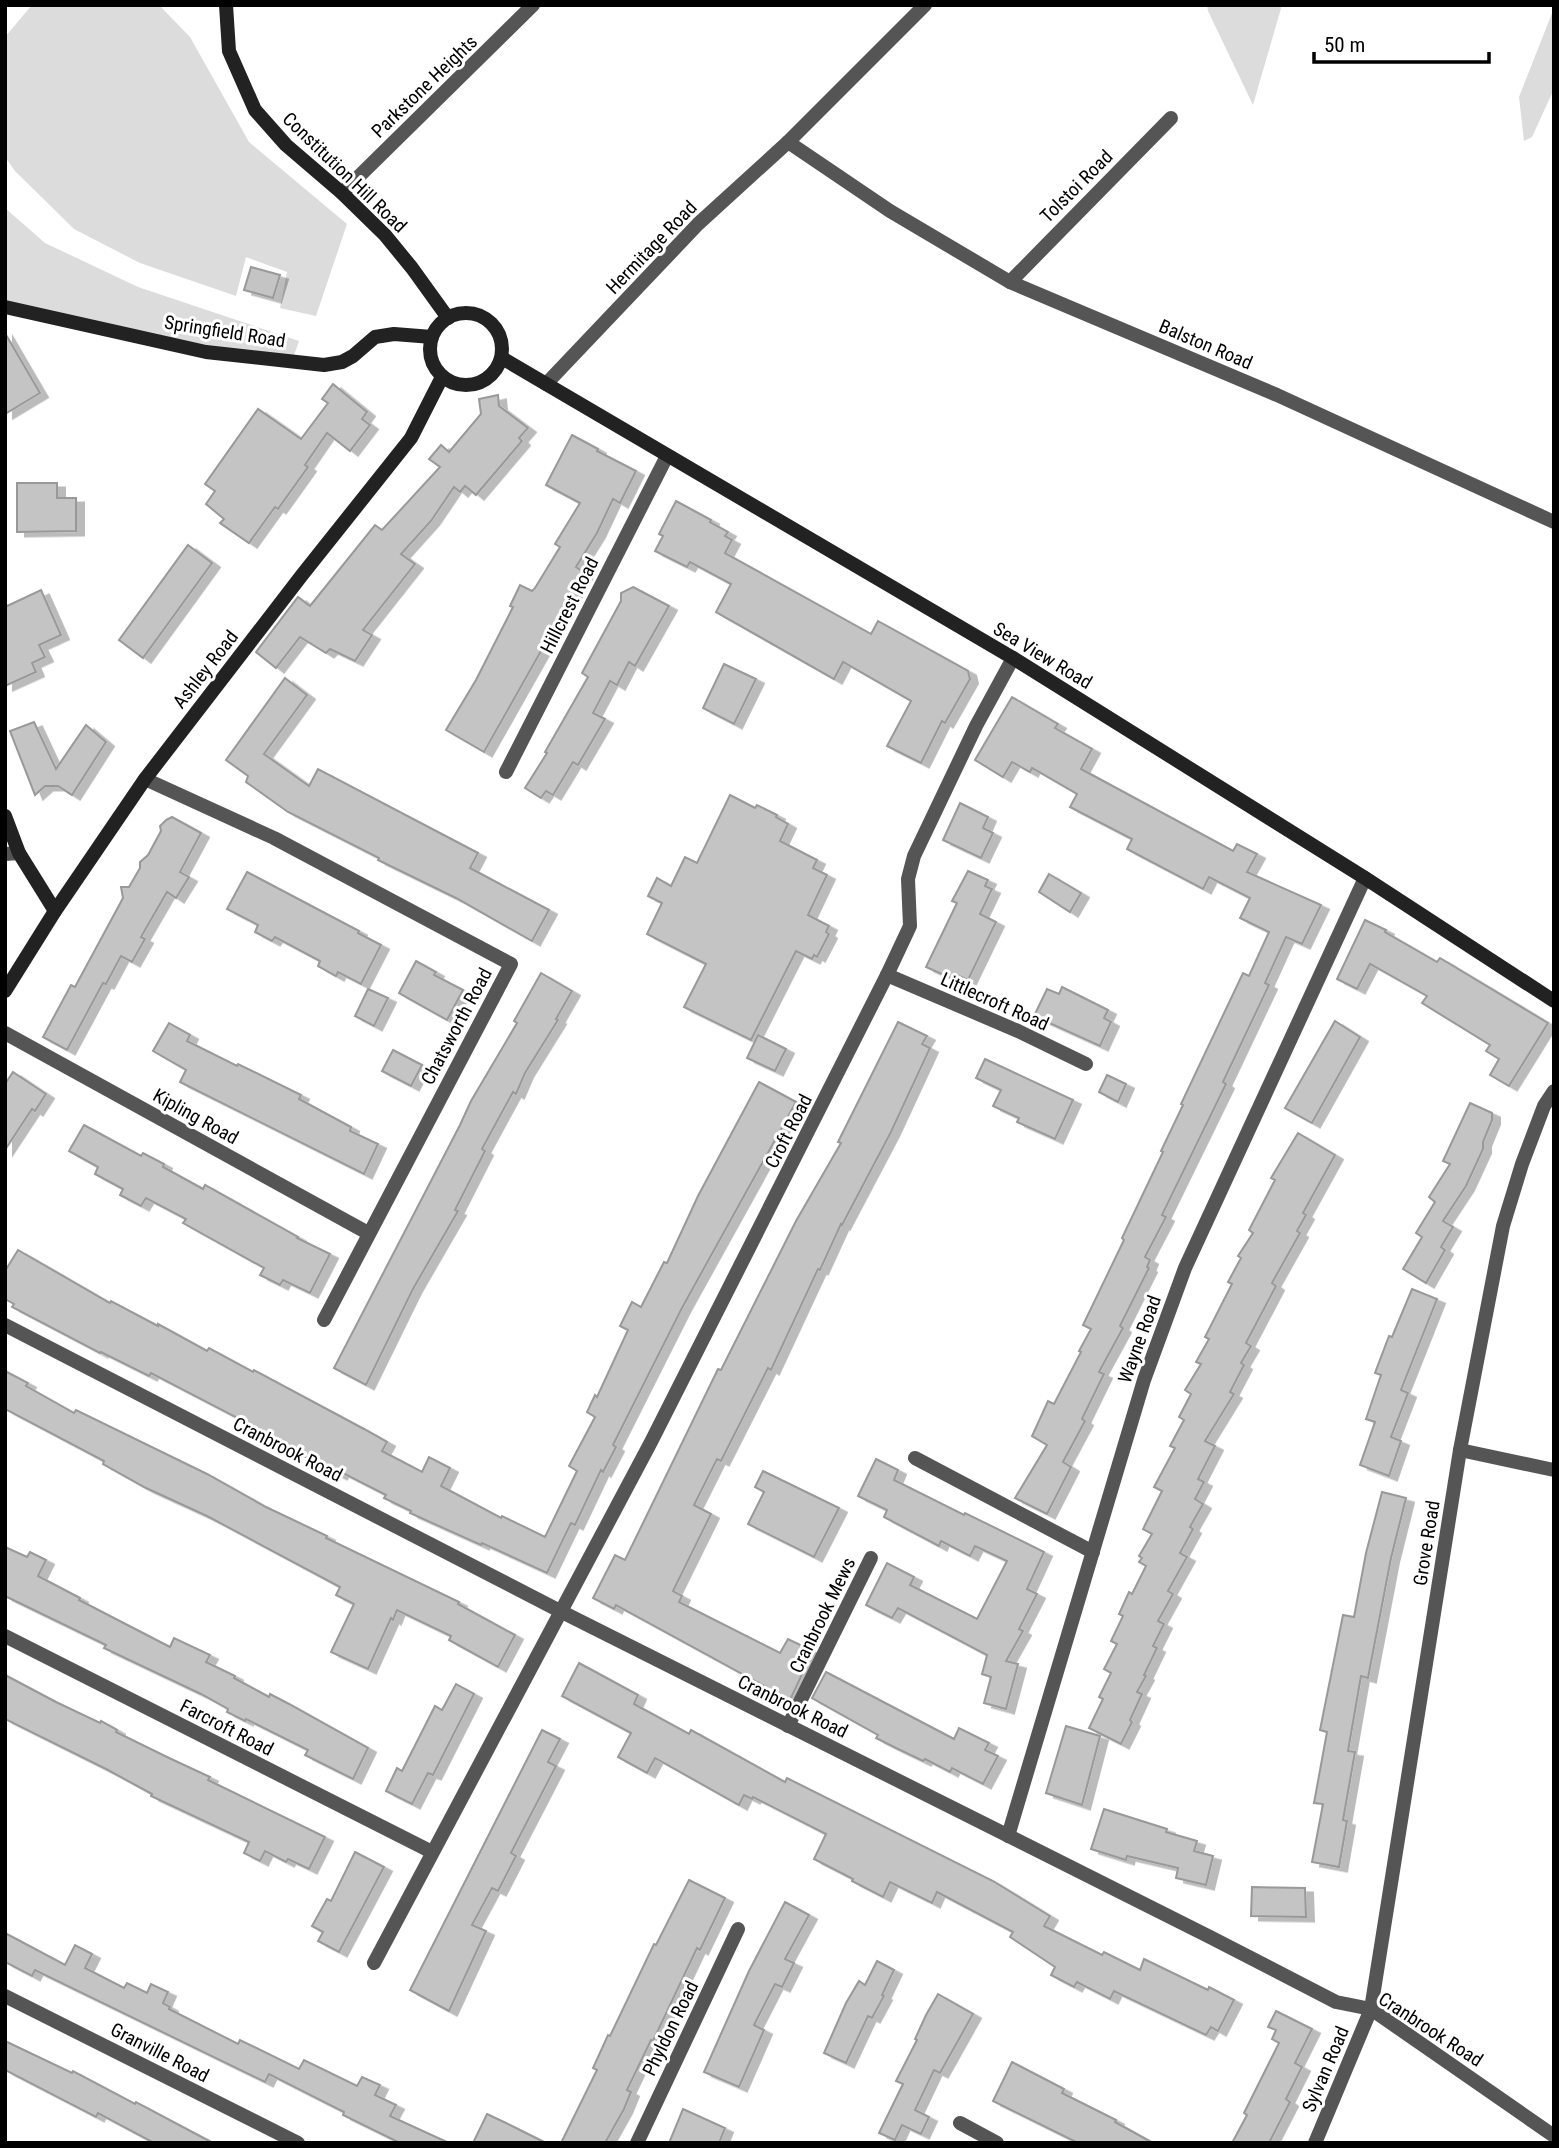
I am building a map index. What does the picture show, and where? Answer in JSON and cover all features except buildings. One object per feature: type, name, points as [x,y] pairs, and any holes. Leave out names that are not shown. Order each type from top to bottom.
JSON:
[{"type":"main road","name":"Constitution Hill Road","points":[[226,5],[229,51],[255,110],[286,145],[342,193],[385,235],[447,318]]},
{"type":"main road","name":"Springfield Road","points":[[5,307],[206,352],[324,365],[342,362],[375,337],[394,334],[432,337]]},
{"type":"main road","points":[[459,313],[483,316],[500,334],[502,358],[498,368],[482,382],[461,385],[442,377],[432,360],[432,337],[447,318],[459,313]]},
{"type":"main road","name":"Sea View Road","points":[[502,358],[1013,658],[1365,877],[1554,1001]]},
{"type":"main road","name":"Ashley Road","points":[[5,991],[55,911],[145,779],[411,438],[442,377]]},
{"type":"main road","points":[[5,816],[12,854],[55,911]]},
{"type":"street","name":"Parkstone Heights","points":[[342,193],[533,5]]},
{"type":"street","name":"Hermitage Road","points":[[546,384],[698,224],[789,142],[925,5]]},
{"type":"street","name":"Tolstoi Road","points":[[1010,282],[1171,118]]},
{"type":"street","name":"Balston Road","points":[[789,142],[890,211],[1010,282],[1277,395],[1554,522]]},
{"type":"street","name":"Hillcrest Road","points":[[506,772],[667,456]]},
{"type":"street","name":"Croft Road","points":[[560,1611],[651,1442],[887,975],[910,926],[908,879],[914,856],[976,726],[1013,658]]},
{"type":"street","name":"Chatsworth Road","points":[[145,779],[274,838],[511,964],[324,1320]]},
{"type":"street","name":"Wayne Road","points":[[1008,1836],[1144,1380],[1185,1268],[1365,877]]},
{"type":"street","name":"Littlecroft Road","points":[[887,975],[1018,1031],[1086,1064]]},
{"type":"street","name":"Kipling Road","points":[[5,1032],[368,1233]]},
{"type":"street","name":"Grove Road","points":[[1371,2010],[1461,1450],[1503,1226],[1522,1164],[1544,1106],[1554,1091]]},
{"type":"street","name":"Cranbrook Road","points":[[5,1325],[560,1611],[1336,2002],[1371,2010],[1554,2136]]},
{"type":"street","points":[[1461,1450],[1554,1471]]},
{"type":"street","points":[[915,1458],[1093,1552]]},
{"type":"street","name":"Cranbrook Mews","points":[[788,1726],[871,1558]]},
{"type":"street","points":[[374,1963],[560,1611]]},
{"type":"street","name":"Farcroft Road","points":[[5,1636],[432,1852]]},
{"type":"street","name":"Phyldon Road","points":[[636,2143],[738,1929]]},
{"type":"street","name":"Granville Road","points":[[5,1996],[298,2143]]},
{"type":"street","name":"Sylvan Road","points":[[1315,2143],[1371,2010]]},
{"type":"street","points":[[960,2123],[997,2143]]},
{"type":"shaded area","points":[[32,5],[159,5],[190,37],[249,142],[347,224],[316,316],[280,308],[287,272],[246,257],[236,296],[140,263],[74,229],[15,171],[5,157],[5,37]]},
{"type":"shaded area","points":[[1207,5],[1282,5],[1253,105],[1208,11]]},
{"type":"shaded area","points":[[1554,8],[1554,89],[1532,137],[1524,141],[1519,97]]},
{"type":"shaded area","points":[[5,208],[45,243],[138,287],[299,341],[292,361],[5,307]]}]
